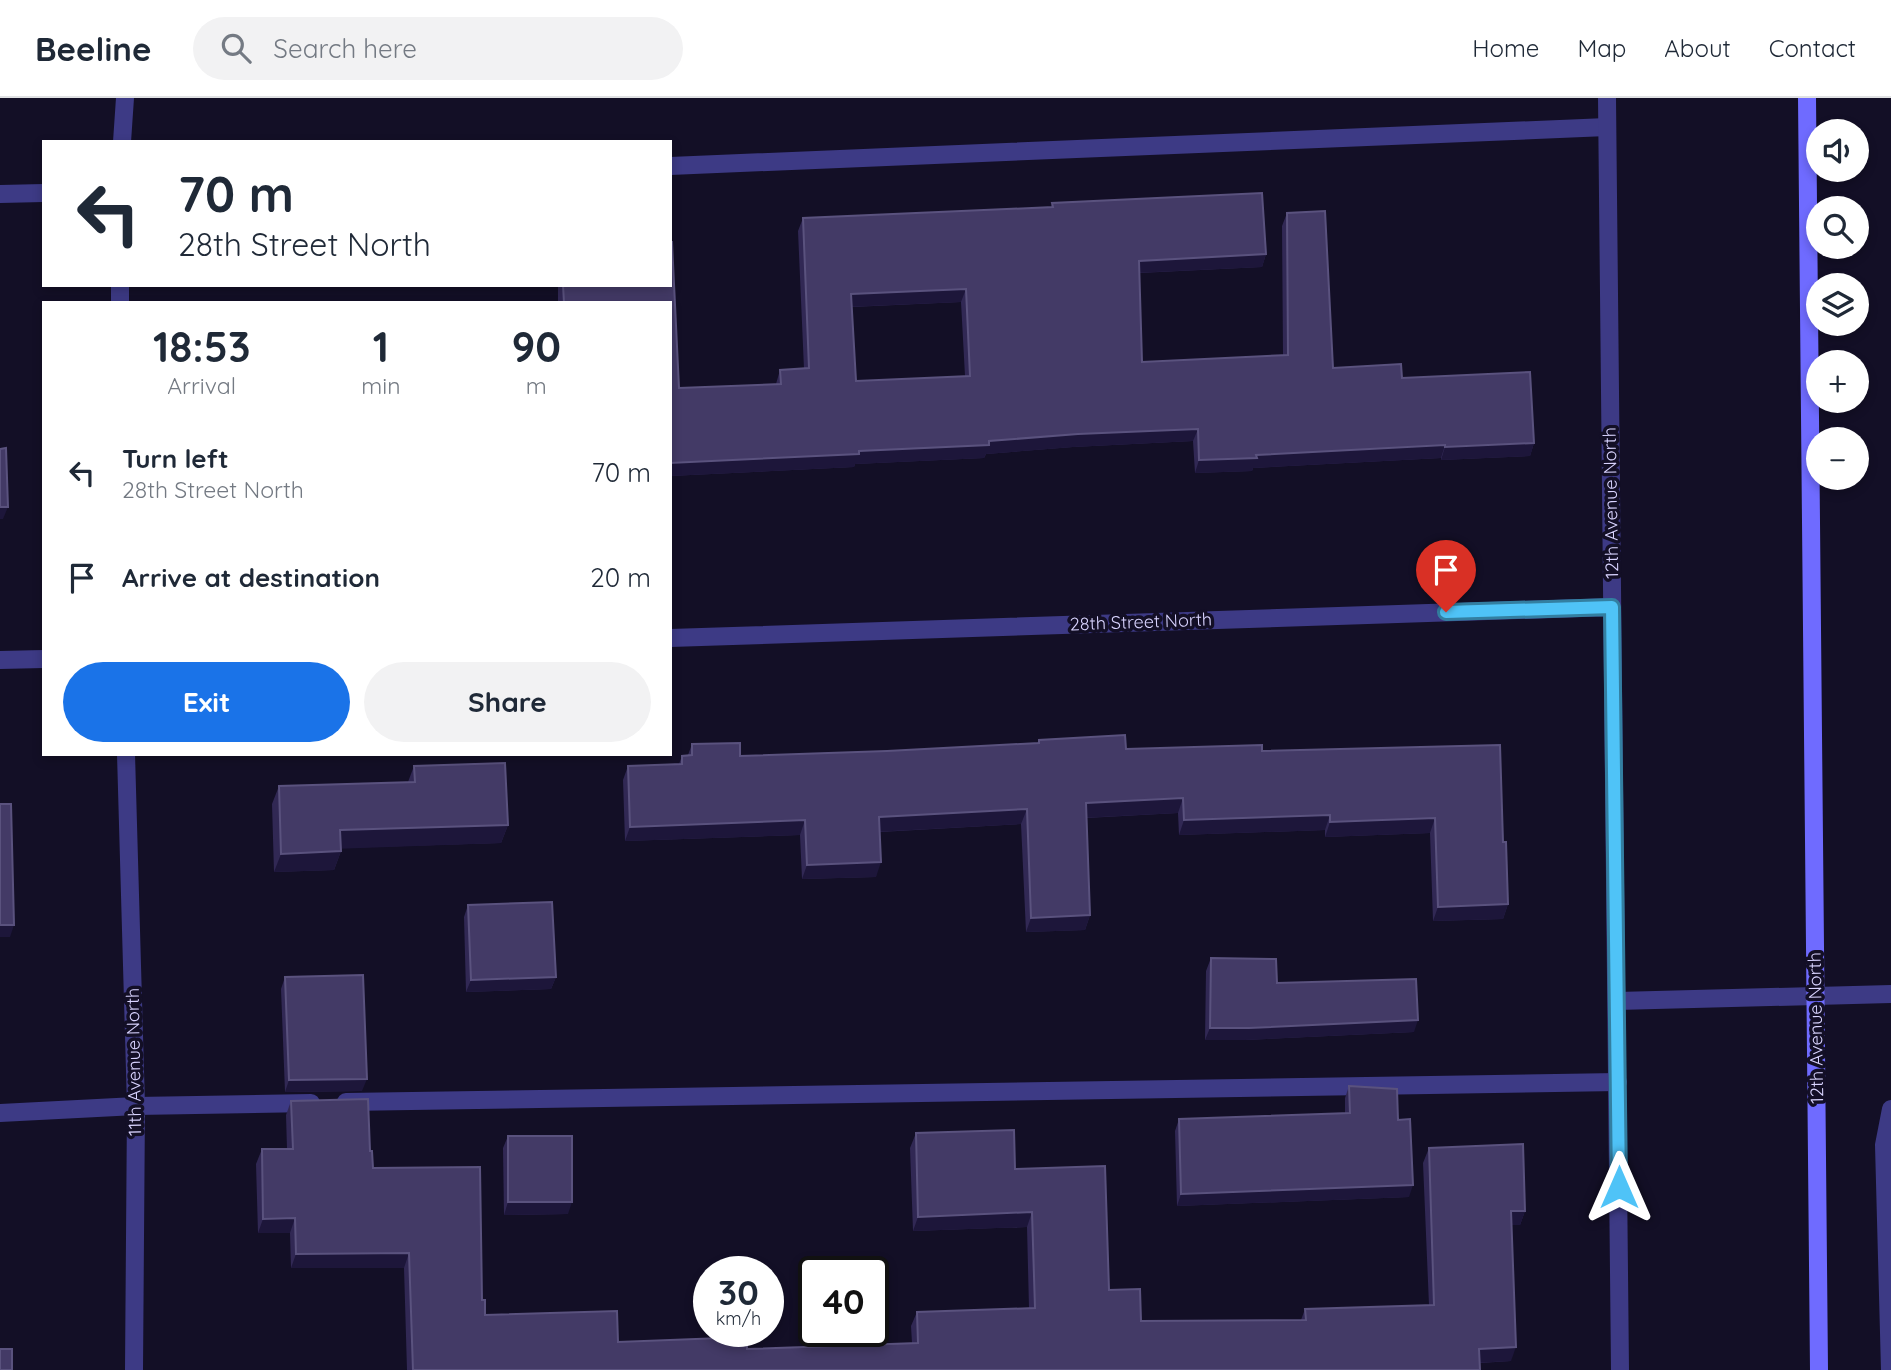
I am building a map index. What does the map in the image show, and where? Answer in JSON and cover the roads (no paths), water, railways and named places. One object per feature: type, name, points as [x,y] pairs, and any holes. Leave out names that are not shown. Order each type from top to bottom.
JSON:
[{"type":"main road","name":"12th Avenue North","points":[[1807,98],[1819,1370]]},
{"type":"street","points":[[122,140],[125,98]]},
{"type":"street","name":"12th Avenue North","points":[[1606,98],[1620,1370]]},
{"type":"street","points":[[672,166],[1607,127]]},
{"type":"street","points":[[0,194],[42,192]]},
{"type":"street","name":"28th Street North","points":[[672,638],[1612,607]]},
{"type":"street","points":[[0,660],[42,659]]},
{"type":"street","name":"11th Avenue North","points":[[126,756],[136,1106],[134,1370]]},
{"type":"street","points":[[1617,1001],[1891,994]]},
{"type":"street","points":[[0,1113],[136,1106],[1618,1083]]},
{"type":"street","points":[[1890,1370],[1884,1145],[1891,1109]]}]
